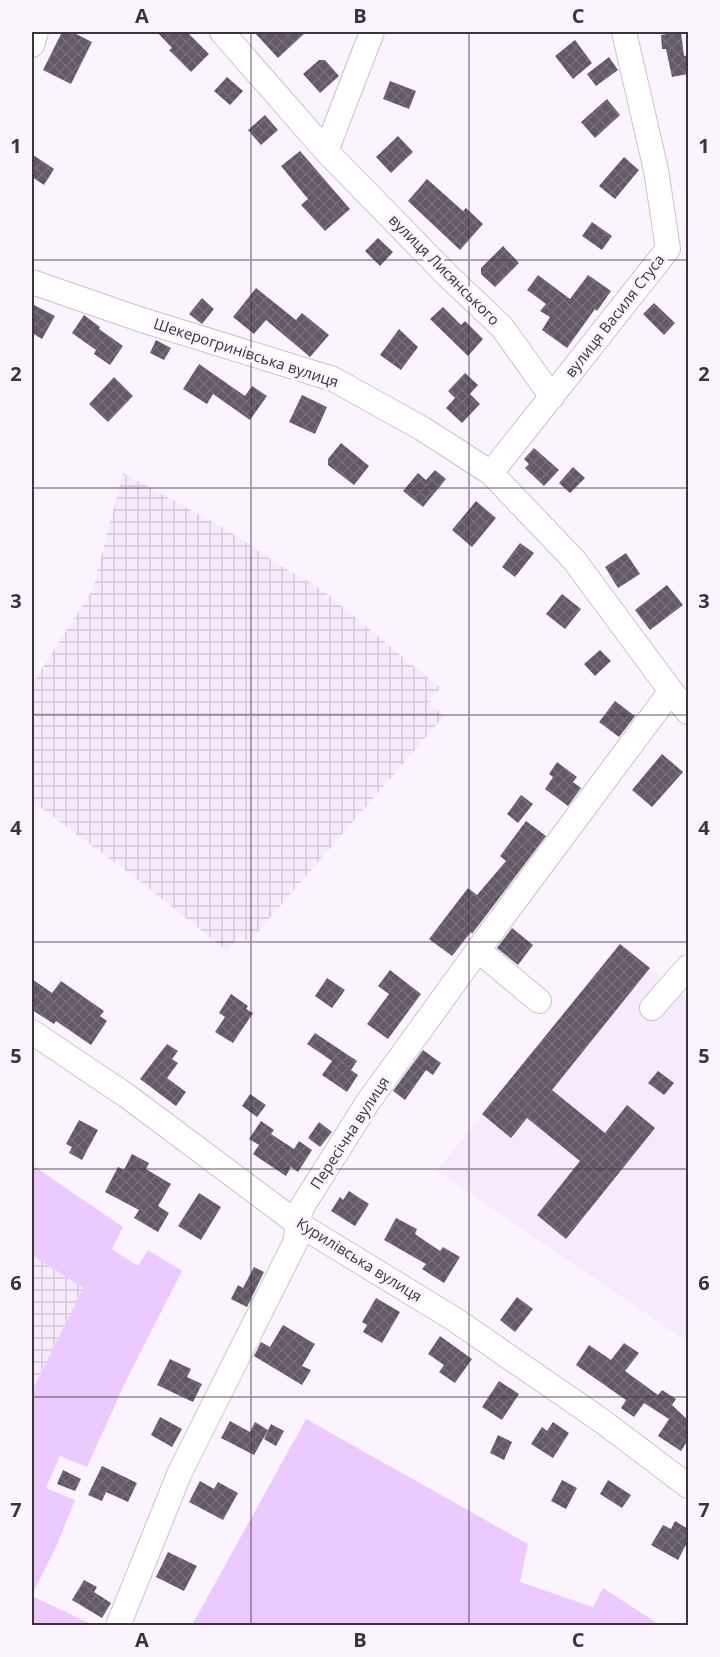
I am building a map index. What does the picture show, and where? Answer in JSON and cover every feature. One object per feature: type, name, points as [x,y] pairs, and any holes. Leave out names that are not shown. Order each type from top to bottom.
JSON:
[{"type":"street","points":[[32,45],[36,32]]},
{"type":"street","name":"вулиця Лисянського","points":[[222,32],[326,151],[448,276],[502,327],[552,397]]},
{"type":"street","points":[[326,151],[372,32]]},
{"type":"street","name":"вулиця Василя Стуса","points":[[491,473],[668,249],[656,170],[624,32]]},
{"type":"street","name":"Шекерогринівська вулиця","points":[[32,282],[142,320],[333,379],[423,429],[491,473],[574,560],[688,712]]},
{"type":"street","name":"Пересічна вулиця","points":[[118,1626],[180,1472],[296,1241],[297,1223],[302,1207],[368,1102],[478,950],[671,692]]},
{"type":"street","points":[[478,950],[539,1001]]},
{"type":"street","points":[[652,1008],[688,967]]},
{"type":"street","name":"Курилівська вулиця","points":[[32,1032],[127,1096],[297,1223],[454,1319],[602,1421],[688,1486]]},
{"type":"shaded area","points":[[123,473],[229,531],[284,568],[313,584],[440,688],[429,703],[444,716],[249,942],[239,935],[227,951],[141,882],[32,801],[32,684],[93,589]]},
{"type":"shaded area","points":[[620,944],[688,1001],[688,1342],[437,1171]]},
{"type":"shaded area","points":[[32,1165],[123,1227],[112,1249],[138,1266],[148,1250],[182,1271],[126,1381],[87,1467],[60,1456],[46,1488],[75,1500],[57,1545],[32,1595],[32,1391],[83,1288],[32,1255]]},
{"type":"shaded area","points":[[32,1255],[83,1288],[32,1391]]},
{"type":"shaded area","points":[[306,1419],[528,1544],[520,1582],[593,1607],[603,1588],[660,1625],[192,1625]]},
{"type":"shaded area","points":[[32,1596],[93,1625],[32,1625]]},
{"type":"building","points":[[62,32],[72,32],[92,42],[71,84],[43,70]]},
{"type":"building","points":[[157,32],[187,32],[209,54],[191,72],[169,50],[172,48]]},
{"type":"building","points":[[254,32],[306,32],[278,58]]},
{"type":"building","points":[[681,32],[684,56],[688,55],[688,74],[672,77],[666,49],[662,49],[661,35]]},
{"type":"building","points":[[575,40],[592,63],[573,79],[555,56]]},
{"type":"building","points":[[609,57],[618,70],[596,86],[587,74]]},
{"type":"building","points":[[319,60],[325,60],[339,76],[320,93],[303,74]]},
{"type":"building","points":[[227,77],[243,91],[230,105],[214,91]]},
{"type":"building","points":[[390,81],[416,91],[409,109],[383,99]]},
{"type":"building","points":[[607,99],[620,115],[595,138],[581,122]]},
{"type":"building","points":[[265,115],[278,130],[261,145],[248,130]]},
{"type":"building","points":[[398,136],[413,152],[391,173],[376,157]]},
{"type":"building","points":[[300,151],[350,209],[325,231],[301,205],[308,199],[281,166]]},
{"type":"building","points":[[32,154],[54,169],[44,185],[32,177]]},
{"type":"building","points":[[624,157],[639,170],[615,199],[599,186]]},
{"type":"building","points":[[427,179],[463,211],[466,208],[483,224],[460,250],[408,201]]},
{"type":"building","points":[[592,222],[612,236],[602,250],[582,236]]},
{"type":"building","points":[[378,238],[393,252],[380,266],[365,251]]},
{"type":"building","points":[[503,246],[519,263],[495,287],[481,274],[481,268]]},
{"type":"building","points":[[538,275],[570,299],[588,275],[611,291],[567,348],[542,330],[550,317],[540,311],[546,304],[527,290]]},
{"type":"building","points":[[256,288],[296,320],[302,313],[329,335],[310,357],[266,320],[254,334],[233,317]]},
{"type":"building","points":[[202,298],[214,309],[202,324],[189,314]]},
{"type":"building","points":[[654,303],[675,323],[664,335],[643,314]]},
{"type":"building","points":[[32,304],[55,316],[42,339],[32,333]]},
{"type":"building","points":[[443,307],[461,325],[465,321],[483,339],[468,356],[430,319]]},
{"type":"building","points":[[84,315],[123,346],[110,365],[94,354],[96,350],[72,333]]},
{"type":"building","points":[[399,329],[418,347],[401,370],[380,355]]},
{"type":"building","points":[[156,340],[171,348],[164,360],[150,353]]},
{"type":"building","points":[[199,364],[245,396],[252,386],[267,396],[250,420],[213,394],[207,404],[183,389]]},
{"type":"building","points":[[465,373],[478,385],[470,394],[480,404],[462,423],[446,408],[455,398],[448,391]]},
{"type":"building","points":[[114,377],[133,396],[108,422],[89,404]]},
{"type":"building","points":[[302,395],[327,407],[315,434],[289,422]]},
{"type":"building","points":[[341,443],[369,466],[354,485],[328,465],[328,459]]},
{"type":"building","points":[[534,448],[559,470],[544,486],[525,468],[529,464],[524,459]]},
{"type":"building","points":[[573,467],[585,478],[570,493],[559,483]]},
{"type":"building","points":[[435,470],[446,479],[423,507],[403,491],[418,473],[426,480]]},
{"type":"building","points":[[476,501],[496,518],[472,547],[452,530]]},
{"type":"building","points":[[520,543],[534,553],[515,577],[502,567]]},
{"type":"building","points":[[626,553],[640,574],[618,588],[605,567]]},
{"type":"building","points":[[667,585],[683,605],[650,630],[635,610]]},
{"type":"building","points":[[562,594],[581,609],[565,629],[546,614]]},
{"type":"building","points":[[600,650],[611,661],[595,676],[584,664]]},
{"type":"building","points":[[615,701],[635,716],[619,737],[599,722]]},
{"type":"building","points":[[662,754],[683,772],[652,807],[632,790]]},
{"type":"building","points":[[557,762],[577,777],[573,782],[581,788],[568,806],[545,789],[553,777],[549,774]]},
{"type":"building","points":[[521,795],[533,804],[518,823],[507,814]]},
{"type":"building","points":[[526,821],[546,836],[472,934],[471,932],[452,956],[429,939],[468,888],[477,895],[506,861],[500,856]]},
{"type":"building","points":[[512,928],[533,945],[518,965],[497,948]]},
{"type":"building","points":[[620,944],[650,968],[552,1090],[605,1133],[627,1105],[655,1128],[566,1239],[537,1215],[580,1161],[527,1118],[511,1138],[482,1114]]},
{"type":"building","points":[[390,970],[421,994],[388,1039],[367,1024],[389,994],[378,986]]},
{"type":"building","points":[[327,978],[345,990],[332,1008],[315,996]]},
{"type":"building","points":[[32,979],[52,993],[61,981],[104,1011],[100,1016],[107,1021],[91,1045],[56,1021],[54,1024],[32,1010]]},
{"type":"building","points":[[231,994],[248,1006],[246,1009],[253,1013],[233,1043],[215,1032],[225,1017],[219,1013]]},
{"type":"building","points":[[315,1033],[357,1061],[351,1070],[358,1075],[347,1092],[322,1075],[332,1061],[307,1044]]},
{"type":"building","points":[[167,1044],[178,1051],[172,1059],[178,1063],[167,1078],[186,1092],[176,1106],[140,1079]]},
{"type":"building","points":[[423,1050],[441,1063],[433,1075],[426,1070],[405,1100],[393,1091]]},
{"type":"building","points":[[658,1071],[674,1083],[664,1095],[648,1083]]},
{"type":"building","points":[[250,1094],[266,1105],[257,1117],[242,1106]]},
{"type":"building","points":[[79,1120],[98,1130],[82,1160],[69,1153],[72,1147],[66,1144]]},
{"type":"building","points":[[261,1121],[274,1130],[271,1134],[294,1149],[299,1141],[312,1150],[298,1172],[291,1167],[286,1176],[253,1154],[259,1145],[249,1139]]},
{"type":"building","points":[[319,1122],[332,1132],[320,1147],[308,1138]]},
{"type":"building","points":[[132,1154],[149,1163],[146,1169],[171,1184],[158,1206],[169,1213],[158,1232],[134,1218],[139,1210],[105,1192],[118,1167],[124,1170]]},
{"type":"building","points":[[349,1191],[369,1204],[355,1226],[331,1211],[340,1197],[343,1200]]},
{"type":"building","points":[[199,1193],[221,1207],[201,1240],[178,1226]]},
{"type":"building","points":[[396,1218],[417,1229],[415,1234],[440,1251],[443,1247],[460,1257],[444,1283],[422,1269],[426,1264],[384,1240]]},
{"type":"building","points":[[254,1267],[264,1272],[247,1307],[231,1299],[238,1285],[243,1288]]},
{"type":"building","points":[[517,1297],[533,1309],[515,1332],[500,1320]]},
{"type":"building","points":[[376,1298],[400,1312],[382,1343],[363,1332],[367,1325],[362,1322]]},
{"type":"building","points":[[283,1325],[315,1344],[302,1366],[311,1370],[302,1385],[254,1356],[261,1342],[270,1347]]},
{"type":"building","points":[[440,1336],[472,1359],[455,1383],[439,1372],[444,1365],[428,1354]]},
{"type":"building","points":[[624,1343],[639,1353],[625,1371],[658,1395],[662,1390],[676,1399],[672,1405],[688,1420],[688,1440],[681,1451],[658,1436],[669,1419],[644,1403],[634,1417],[621,1408],[626,1400],[576,1365],[589,1345],[611,1360]]},
{"type":"building","points":[[170,1359],[191,1369],[187,1377],[202,1384],[193,1402],[157,1385]]},
{"type":"building","points":[[499,1381],[519,1394],[502,1420],[482,1407]]},
{"type":"building","points":[[160,1417],[182,1429],[172,1447],[151,1435]]},
{"type":"building","points":[[230,1421],[250,1432],[255,1422],[268,1430],[254,1455],[221,1438]]},
{"type":"building","points":[[553,1422],[569,1433],[553,1458],[531,1444],[542,1427],[547,1431]]},
{"type":"building","points":[[271,1424],[284,1431],[276,1446],[264,1439]]},
{"type":"building","points":[[498,1435],[512,1442],[504,1460],[490,1453]]},
{"type":"building","points":[[102,1466],[137,1483],[128,1502],[106,1492],[102,1501],[88,1495]]},
{"type":"building","points":[[63,1470],[81,1479],[75,1491],[57,1484]]},
{"type":"building","points":[[562,1480],[577,1488],[566,1509],[551,1501]]},
{"type":"building","points":[[608,1480],[631,1495],[622,1508],[600,1494]]},
{"type":"building","points":[[200,1481],[214,1489],[218,1482],[238,1493],[223,1520],[189,1502]]},
{"type":"building","points":[[675,1521],[688,1529],[688,1541],[678,1560],[651,1545],[663,1525],[671,1529]]},
{"type":"building","points":[[168,1552],[197,1566],[184,1591],[156,1577]]},
{"type":"building","points":[[84,1580],[97,1587],[94,1592],[111,1603],[102,1618],[72,1600]]}]
